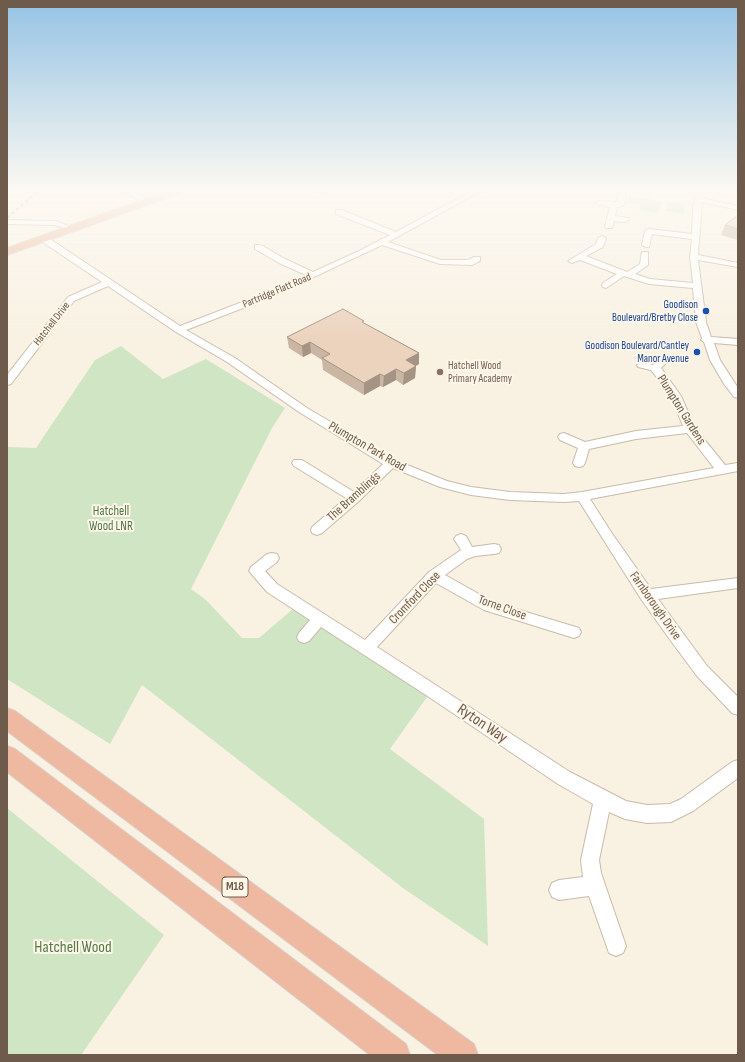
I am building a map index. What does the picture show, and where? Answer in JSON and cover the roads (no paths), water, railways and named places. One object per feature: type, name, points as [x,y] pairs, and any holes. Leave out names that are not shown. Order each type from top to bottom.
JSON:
[{"type":"highway","points":[[7,252],[40,241]]},
{"type":"highway","name":"M18","points":[[7,718],[463,1055]]},
{"type":"highway","name":"M18","points":[[7,757],[395,1055]]},
{"type":"street","name":"Plumpton Park Road","points":[[46,241],[179,330],[232,360],[294,404],[391,463],[437,482],[471,490],[510,496],[541,498],[582,496],[738,467]]},
{"type":"street","name":"Partridge Flatt Road","points":[[179,330],[314,276],[388,241]]},
{"type":"street","points":[[572,261],[600,245],[601,241]]},
{"type":"street","points":[[646,245],[647,241]]},
{"type":"street","points":[[696,241],[694,257],[701,322],[706,340],[715,360],[728,384],[738,395]]},
{"type":"street","points":[[383,243],[440,262],[470,263],[477,259]]},
{"type":"street","points":[[258,247],[282,261],[314,276]]},
{"type":"street","points":[[606,285],[644,265],[645,254]]},
{"type":"street","points":[[581,257],[625,274],[649,281],[696,286]]},
{"type":"street","points":[[694,257],[738,265]]},
{"type":"street","name":"Hatchell Drive","points":[[7,382],[72,299],[108,282]]},
{"type":"street","points":[[706,340],[738,342]]},
{"type":"street","name":"Plumpton Gardens","points":[[642,365],[658,365],[676,396],[690,429],[722,470]]},
{"type":"street","points":[[564,437],[584,446],[636,435],[690,429]]},
{"type":"street","points":[[579,463],[584,446]]},
{"type":"street","points":[[298,463],[355,498]]},
{"type":"street","name":"The Bramblings","points":[[317,530],[355,498],[391,463]]},
{"type":"street","name":"Farnborough Drive","points":[[582,496],[646,595],[702,671],[738,708]]},
{"type":"street","points":[[462,539],[469,553]]},
{"type":"street","name":"Cromford Close","points":[[366,649],[434,576],[462,555],[494,549]]},
{"type":"street","name":"Ryton Way","points":[[272,558],[256,570],[272,588],[432,690],[564,778],[603,800],[625,810],[647,814],[671,813],[687,805],[738,768]]},
{"type":"street","name":"Torne Close","points":[[434,576],[489,606],[574,632]]},
{"type":"street","points":[[646,595],[738,583]]},
{"type":"street","points":[[304,637],[320,619]]},
{"type":"street","points":[[603,800],[590,860],[591,873],[616,946]]},
{"type":"street","points":[[559,890],[595,886]]},
{"type":"place","name":"Goodison Boulevard/Bretby Close","points":[[706,311]]},
{"type":"place","name":"Goodison Boulevard/Cantley Manor Avenue","points":[[697,352]]},
{"type":"place","name":"Hatchell Wood Primary Academy","points":[[440,372]]},
{"type":"park label","name":"Hatchell Wood LNR","points":[[111,520]]},
{"type":"park label","name":"Hatchell Wood","points":[[73,948]]}]
